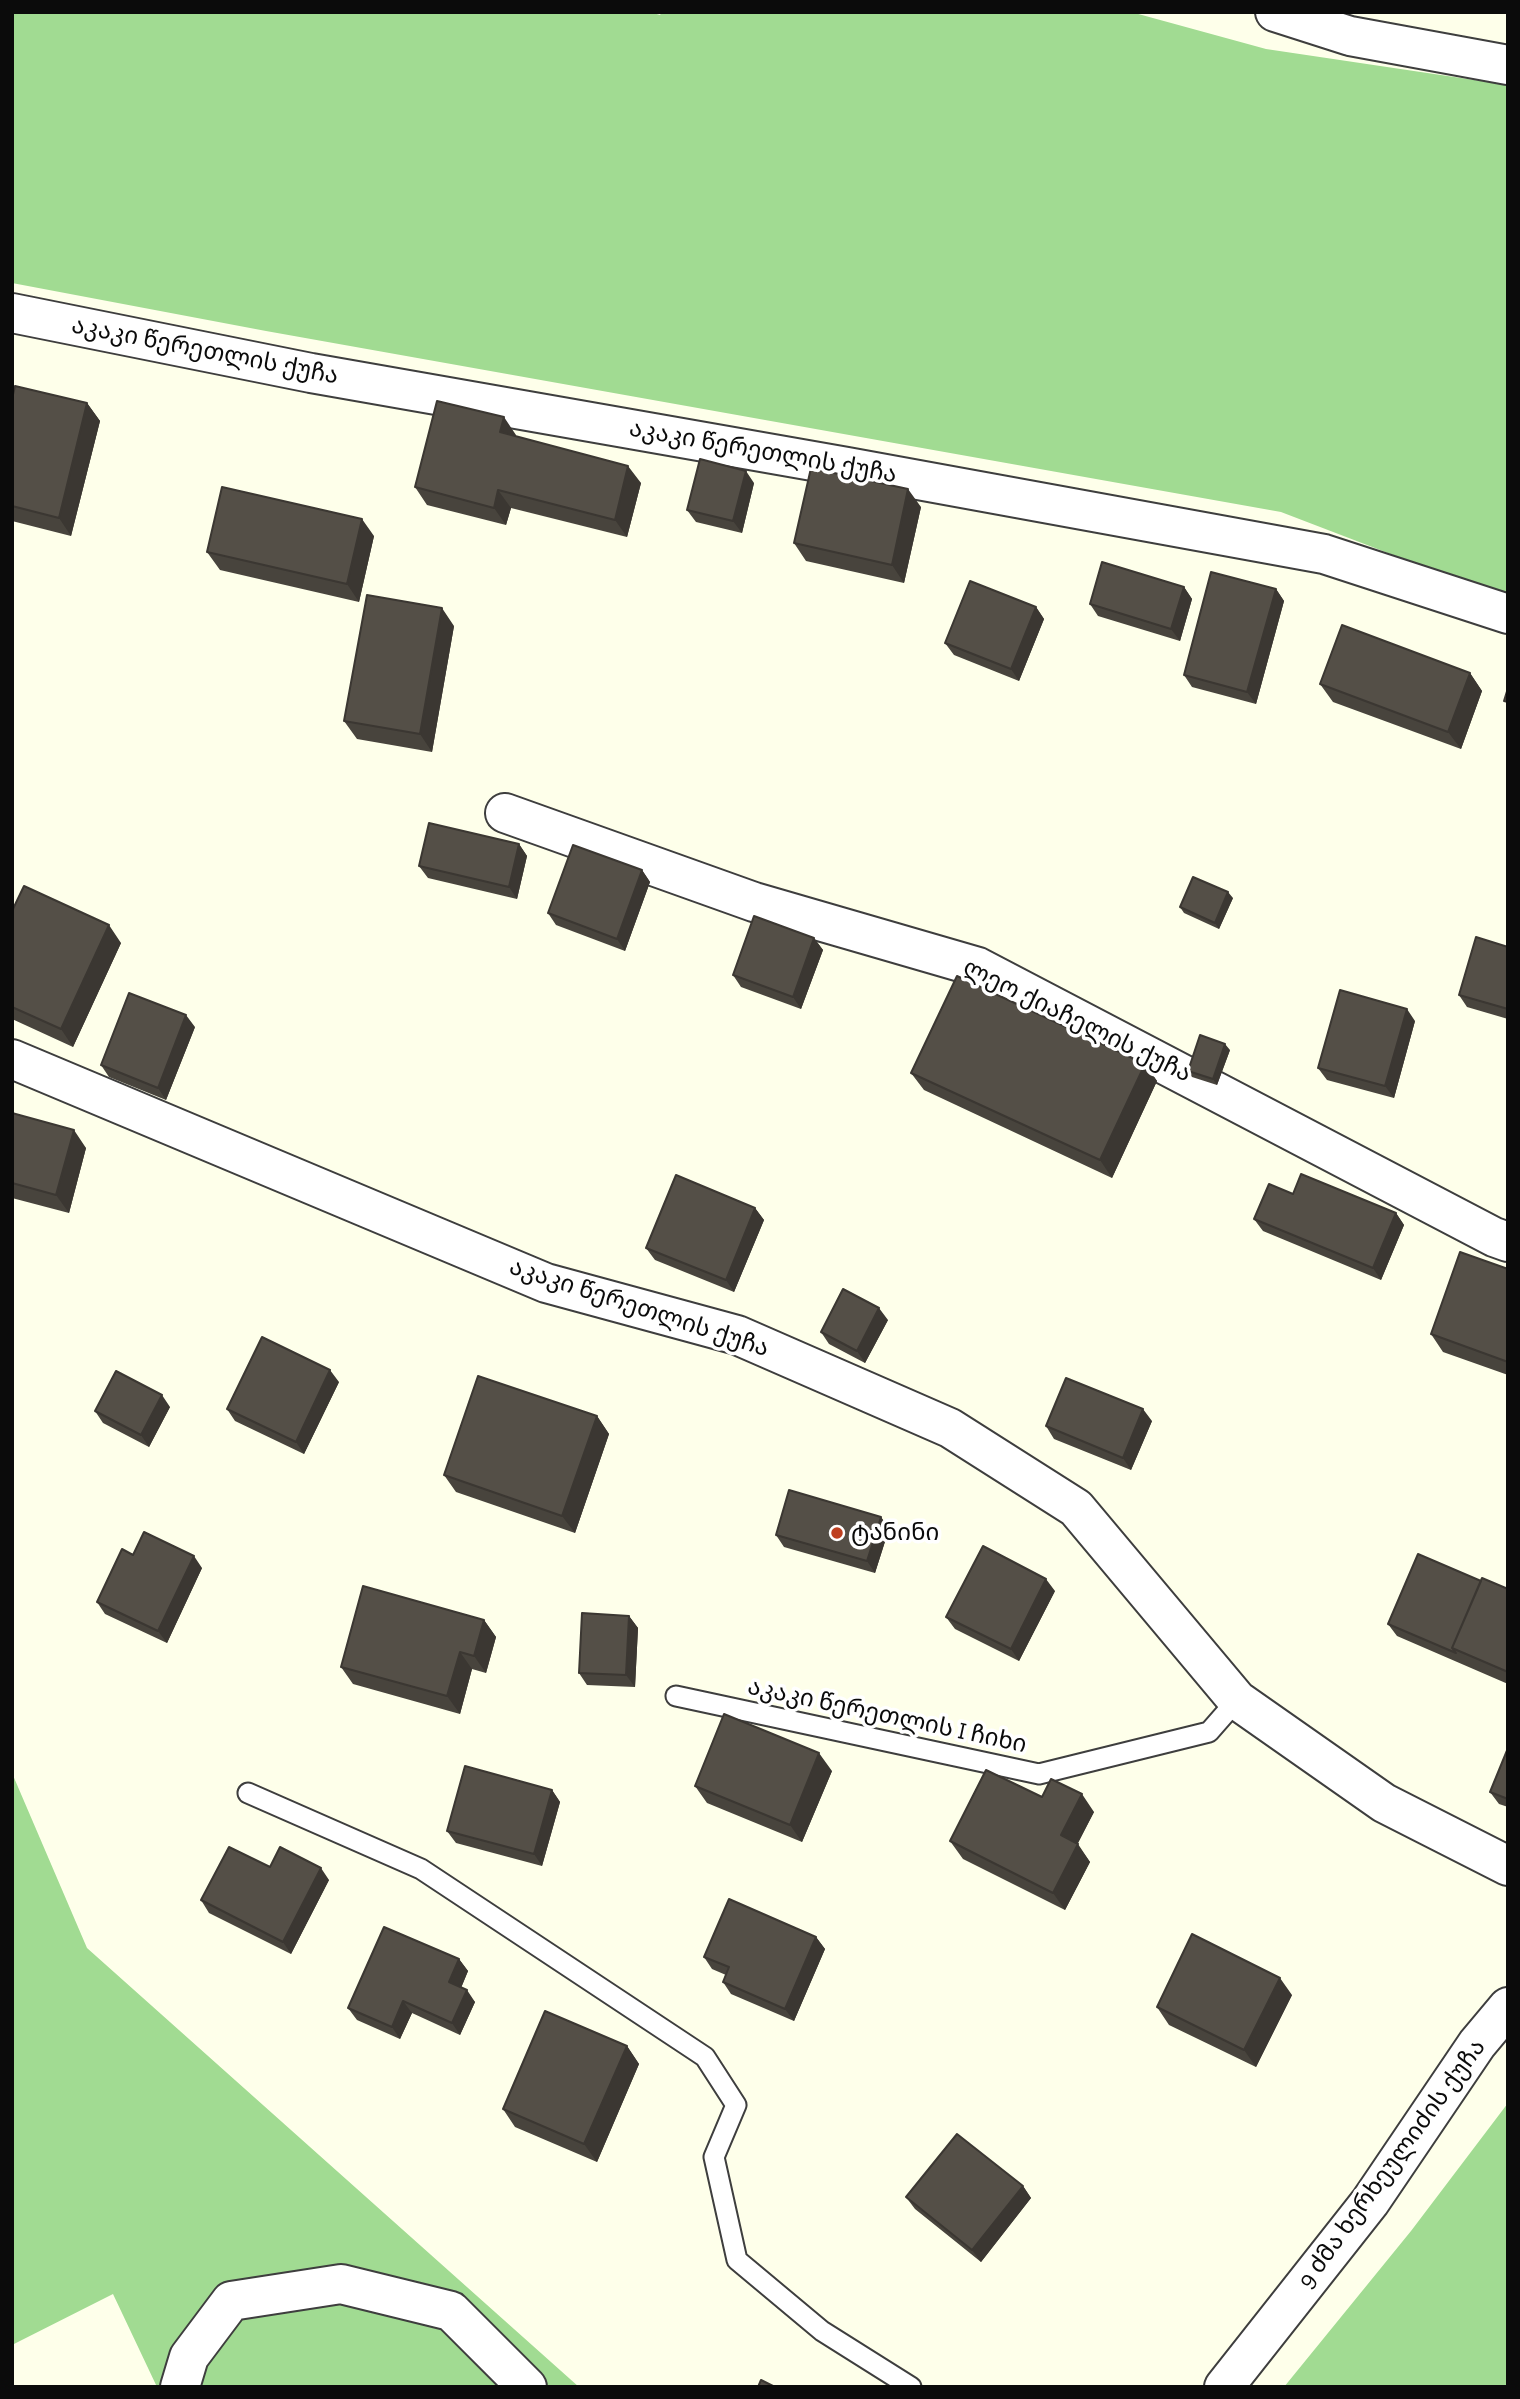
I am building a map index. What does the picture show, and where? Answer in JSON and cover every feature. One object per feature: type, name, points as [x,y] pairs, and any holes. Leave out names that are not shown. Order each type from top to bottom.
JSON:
[{"type":"street","points":[[1275,12],[1350,36],[1508,65]]},
{"type":"street","name":"აკაკი წერეთლის ქუჩა","points":[[12,313],[311,373],[1324,554],[1508,614]]},
{"type":"street","name":"ლეო ქიაჩელის ქუჩა","points":[[505,813],[754,902],[978,967],[1508,1242]]},
{"type":"street","name":"აკაკი წერეთლის ქუჩა","points":[[12,1059],[545,1283],[737,1335],[950,1428],[1076,1508],[1237,1700],[1384,1803],[1508,1866]]},
{"type":"street","name":"9 ძმა ხერხეულიძის ქუჩა","points":[[1224,2387],[1370,2202],[1477,2044],[1508,2007]]},
{"type":"street","points":[[180,2387],[189,2357],[231,2301],[341,2284],[451,2311],[527,2387]]},
{"type":"lane","name":"აკაკი წერეთლის I ჩიხი","points":[[676,1696],[1039,1774],[1209,1732],[1237,1700]]},
{"type":"lane","points":[[248,1793],[421,1869],[705,2057],[736,2105],[714,2157],[737,2260],[822,2331],[911,2387]]},
{"type":"green space","points":[[12,12],[650,12],[660,15],[662,12],[1131,12],[1266,49],[1508,85],[1508,599],[1281,512],[266,331],[12,283]]},
{"type":"green space","points":[[12,1773],[87,1948],[579,2387],[157,2387],[113,2294],[12,2345]]},
{"type":"green space","points":[[1508,2103],[1508,2387],[1284,2387],[1411,2231]]},
{"type":"building","points":[[15,386],[87,403],[59,518],[12,506],[12,399]]},
{"type":"building","points":[[437,401],[504,417],[500,432],[628,466],[615,520],[498,490],[494,508],[415,487]]},
{"type":"building","points":[[700,459],[746,471],[733,521],[687,510]]},
{"type":"building","points":[[811,468],[908,489],[892,565],[794,543]]},
{"type":"building","points":[[222,487],[362,519],[347,584],[207,552]]},
{"type":"building","points":[[1102,562],[1184,587],[1171,629],[1090,604]]},
{"type":"building","points":[[1211,572],[1276,589],[1247,692],[1184,675]]},
{"type":"building","points":[[970,581],[1036,607],[1011,669],[945,643]]},
{"type":"building","points":[[367,595],[442,608],[420,734],[344,721]]},
{"type":"building","points":[[1342,625],[1470,673],[1448,732],[1320,684]]},
{"type":"building","points":[[429,823],[519,844],[509,887],[419,866]]},
{"type":"building","points":[[573,845],[642,870],[617,939],[548,913]]},
{"type":"building","points":[[1193,877],[1228,892],[1215,923],[1180,907]]},
{"type":"building","points":[[24,886],[109,925],[61,1029],[12,1007],[12,911]]},
{"type":"building","points":[[754,916],[814,938],[793,997],[733,975]]},
{"type":"building","points":[[1476,937],[1508,947],[1508,1009],[1459,995]]},
{"type":"building","points":[[957,976],[1145,1064],[1100,1160],[911,1073]]},
{"type":"building","points":[[1340,990],[1407,1009],[1385,1086],[1318,1068]]},
{"type":"building","points":[[129,993],[186,1015],[158,1088],[101,1065]]},
{"type":"building","points":[[1200,1035],[1225,1044],[1213,1079],[1188,1071]]},
{"type":"building","points":[[12,1113],[74,1130],[56,1195],[12,1183]]},
{"type":"building","points":[[1301,1174],[1396,1213],[1373,1268],[1254,1219],[1269,1184],[1293,1194]]},
{"type":"building","points":[[676,1175],[755,1208],[726,1280],[646,1248]]},
{"type":"building","points":[[1460,1252],[1508,1269],[1508,1362],[1431,1334]]},
{"type":"building","points":[[843,1289],[879,1308],[857,1351],[821,1332]]},
{"type":"building","points":[[262,1337],[330,1370],[296,1442],[227,1409]]},
{"type":"building","points":[[116,1371],[162,1395],[141,1435],[95,1411]]},
{"type":"building","points":[[478,1376],[597,1416],[562,1516],[444,1475]]},
{"type":"building","points":[[1066,1378],[1143,1409],[1123,1458],[1046,1426]]},
{"type":"building","points":[[789,1490],[881,1517],[867,1561],[776,1535]]},
{"type":"building","points":[[144,1532],[194,1556],[158,1631],[97,1602],[122,1549],[133,1555]]},
{"type":"building","points":[[983,1546],[1046,1579],[1011,1649],[946,1617]]},
{"type":"building","points":[[1418,1554],[1481,1581],[1452,1648],[1456,1653],[1388,1624]]},
{"type":"building","points":[[1482,1578],[1508,1589],[1508,1672],[1452,1648]]},
{"type":"building","points":[[363,1586],[484,1620],[474,1656],[460,1652],[447,1696],[341,1667]]},
{"type":"building","points":[[582,1613],[629,1616],[626,1675],[579,1673]]},
{"type":"building","points":[[724,1714],[819,1753],[790,1825],[695,1786]]},
{"type":"building","points":[[1508,1748],[1508,1799],[1490,1792]]},
{"type":"building","points":[[465,1766],[552,1790],[534,1854],[447,1831]]},
{"type":"building","points":[[986,1770],[1042,1797],[1051,1779],[1082,1794],[1061,1835],[1078,1844],[1053,1893],[950,1841]]},
{"type":"building","points":[[229,1847],[270,1867],[280,1847],[321,1868],[283,1942],[201,1900]]},
{"type":"building","points":[[729,1899],[816,1937],[785,2009],[723,1982],[729,1967],[704,1957]]},
{"type":"building","points":[[384,1927],[459,1959],[449,1982],[467,1990],[452,2023],[403,2001],[392,2027],[348,2008]]},
{"type":"building","points":[[1192,1934],[1280,1978],[1244,2050],[1157,2007]]},
{"type":"building","points":[[545,2011],[627,2046],[584,2144],[503,2109]]},
{"type":"building","points":[[957,2134],[1023,2186],[972,2250],[906,2197]]},
{"type":"building","points":[[761,2380],[775,2387],[758,2387]]},
{"type":"place","name":"ტანინი","points":[[837,1533]]}]
